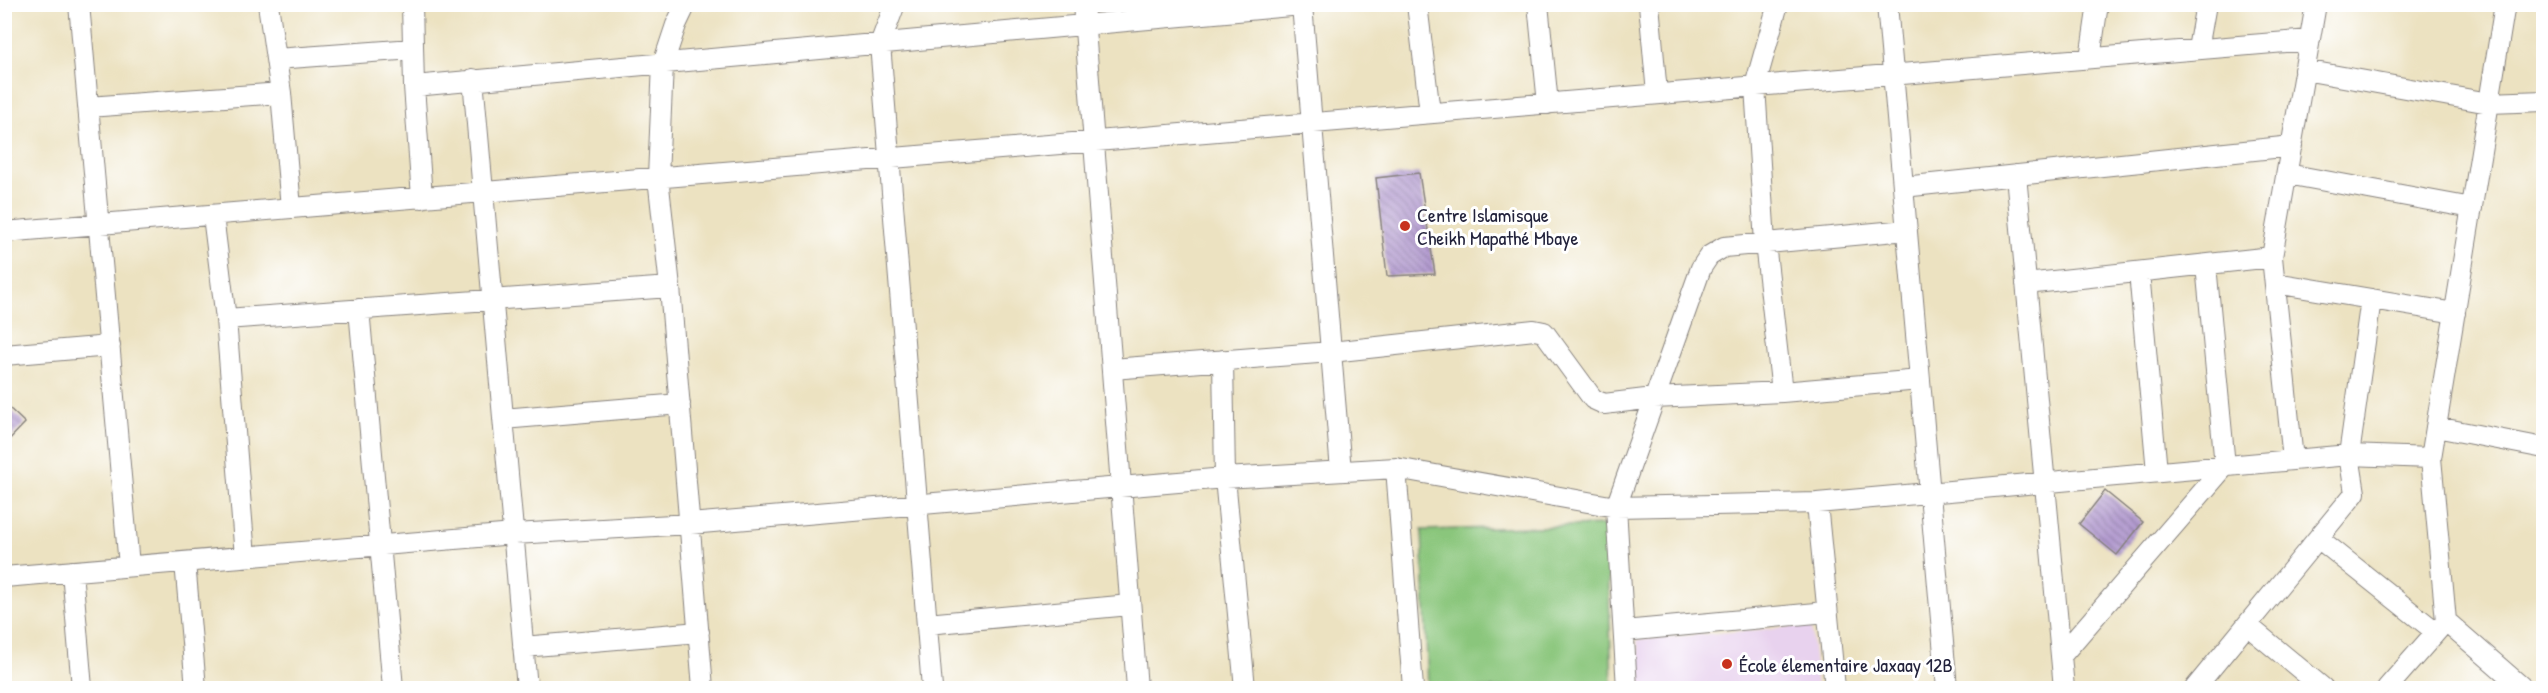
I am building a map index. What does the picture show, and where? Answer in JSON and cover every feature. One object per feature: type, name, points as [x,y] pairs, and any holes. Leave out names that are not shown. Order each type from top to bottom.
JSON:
[{"type":"street","points":[[79,4],[129,566]]},
{"type":"street","points":[[268,4],[281,93],[291,208]]},
{"type":"street","points":[[412,4],[414,86],[422,198]]},
{"type":"street","points":[[686,4],[676,25],[663,64],[658,177],[670,287],[703,688]]},
{"type":"street","points":[[895,4],[880,44],[932,688]]},
{"type":"street","points":[[1083,4],[1137,688]]},
{"type":"street","points":[[414,86],[1085,25],[1180,10],[1302,4],[1314,123],[1341,471]]},
{"type":"street","points":[[1417,4],[1430,113]]},
{"type":"street","points":[[1538,4],[1548,104]]},
{"type":"street","points":[[1649,4],[1657,94]]},
{"type":"street","points":[[1778,4],[1755,86],[1765,243],[1782,392]]},
{"type":"street","points":[[1887,4],[1947,688]]},
{"type":"street","points":[[2090,58],[2098,4]]},
{"type":"street","points":[[2198,49],[2206,4]]},
{"type":"street","points":[[2293,460],[2272,258],[2316,4]]},
{"type":"street","points":[[2387,688],[2441,627],[2431,458],[2505,4]]},
{"type":"street","points":[[4,232],[2310,40]]},
{"type":"street","points":[[276,59],[413,49]]},
{"type":"street","points":[[2304,70],[2489,103],[2544,101]]},
{"type":"street","points":[[473,79],[527,688]]},
{"type":"street","points":[[88,107],[281,93]]},
{"type":"street","points":[[1903,187],[2292,146]]},
{"type":"street","points":[[2287,174],[2472,208]]},
{"type":"street","points":[[2016,175],[2064,688]]},
{"type":"street","points":[[213,216],[226,319],[245,556]]},
{"type":"street","points":[[1628,688],[1616,507],[1701,268],[1709,256],[1724,247],[1907,230]]},
{"type":"street","points":[[2026,284],[2272,258]]},
{"type":"street","points":[[2061,656],[2224,466],[2206,265]]},
{"type":"street","points":[[2139,272],[2157,472]]},
{"type":"street","points":[[2275,283],[2455,314]]},
{"type":"street","points":[[226,319],[670,287]]},
{"type":"street","points":[[2195,688],[2355,493],[2349,455],[2371,299]]},
{"type":"street","points":[[359,309],[393,688]]},
{"type":"street","points":[[1112,369],[1331,352],[1534,330],[1544,332],[1593,399],[1604,404],[1654,398],[1782,392],[1920,380]]},
{"type":"street","points":[[4,355],[110,346]]},
{"type":"street","points":[[1223,360],[1225,478],[1245,688]]},
{"type":"street","points":[[503,419],[680,404]]},
{"type":"street","points":[[2436,427],[2544,448]]},
{"type":"street","points":[[4,577],[514,534],[690,524],[1225,478],[1396,468],[1616,507],[1816,503],[2349,455],[2431,458]]},
{"type":"street","points":[[1396,468],[1413,688]]},
{"type":"street","points":[[1816,503],[1835,688]]},
{"type":"street","points":[[2318,538],[2523,688]]},
{"type":"street","points":[[185,562],[196,688]]},
{"type":"street","points":[[72,571],[82,688]]},
{"type":"street","points":[[927,624],[1130,605]]},
{"type":"street","points":[[1624,631],[1827,612]]},
{"type":"street","points":[[2247,626],[2323,688]]},
{"type":"street","points":[[524,647],[699,632]]},
{"type":"shaded area","name":"École élementaire Jaxaay 12B","points":[[1811,625],[1817,688],[1642,688],[1637,640]]},
{"type":"green space","points":[[1607,525],[1612,688],[1428,688],[1422,530]]},
{"type":"building","points":[[1419,173],[1435,274],[1387,276],[1376,178]]},
{"type":"building","points":[[4,403],[25,423],[4,445]]},
{"type":"building","points":[[2105,491],[2143,522],[2117,555],[2079,524]]},
{"type":"place","name":"Centre Islamisque Cheikh Mapathé Mbaye","points":[[1405,226]]},
{"type":"place","name":"École élementaire Jaxaay 12B","points":[[1727,664]]}]
